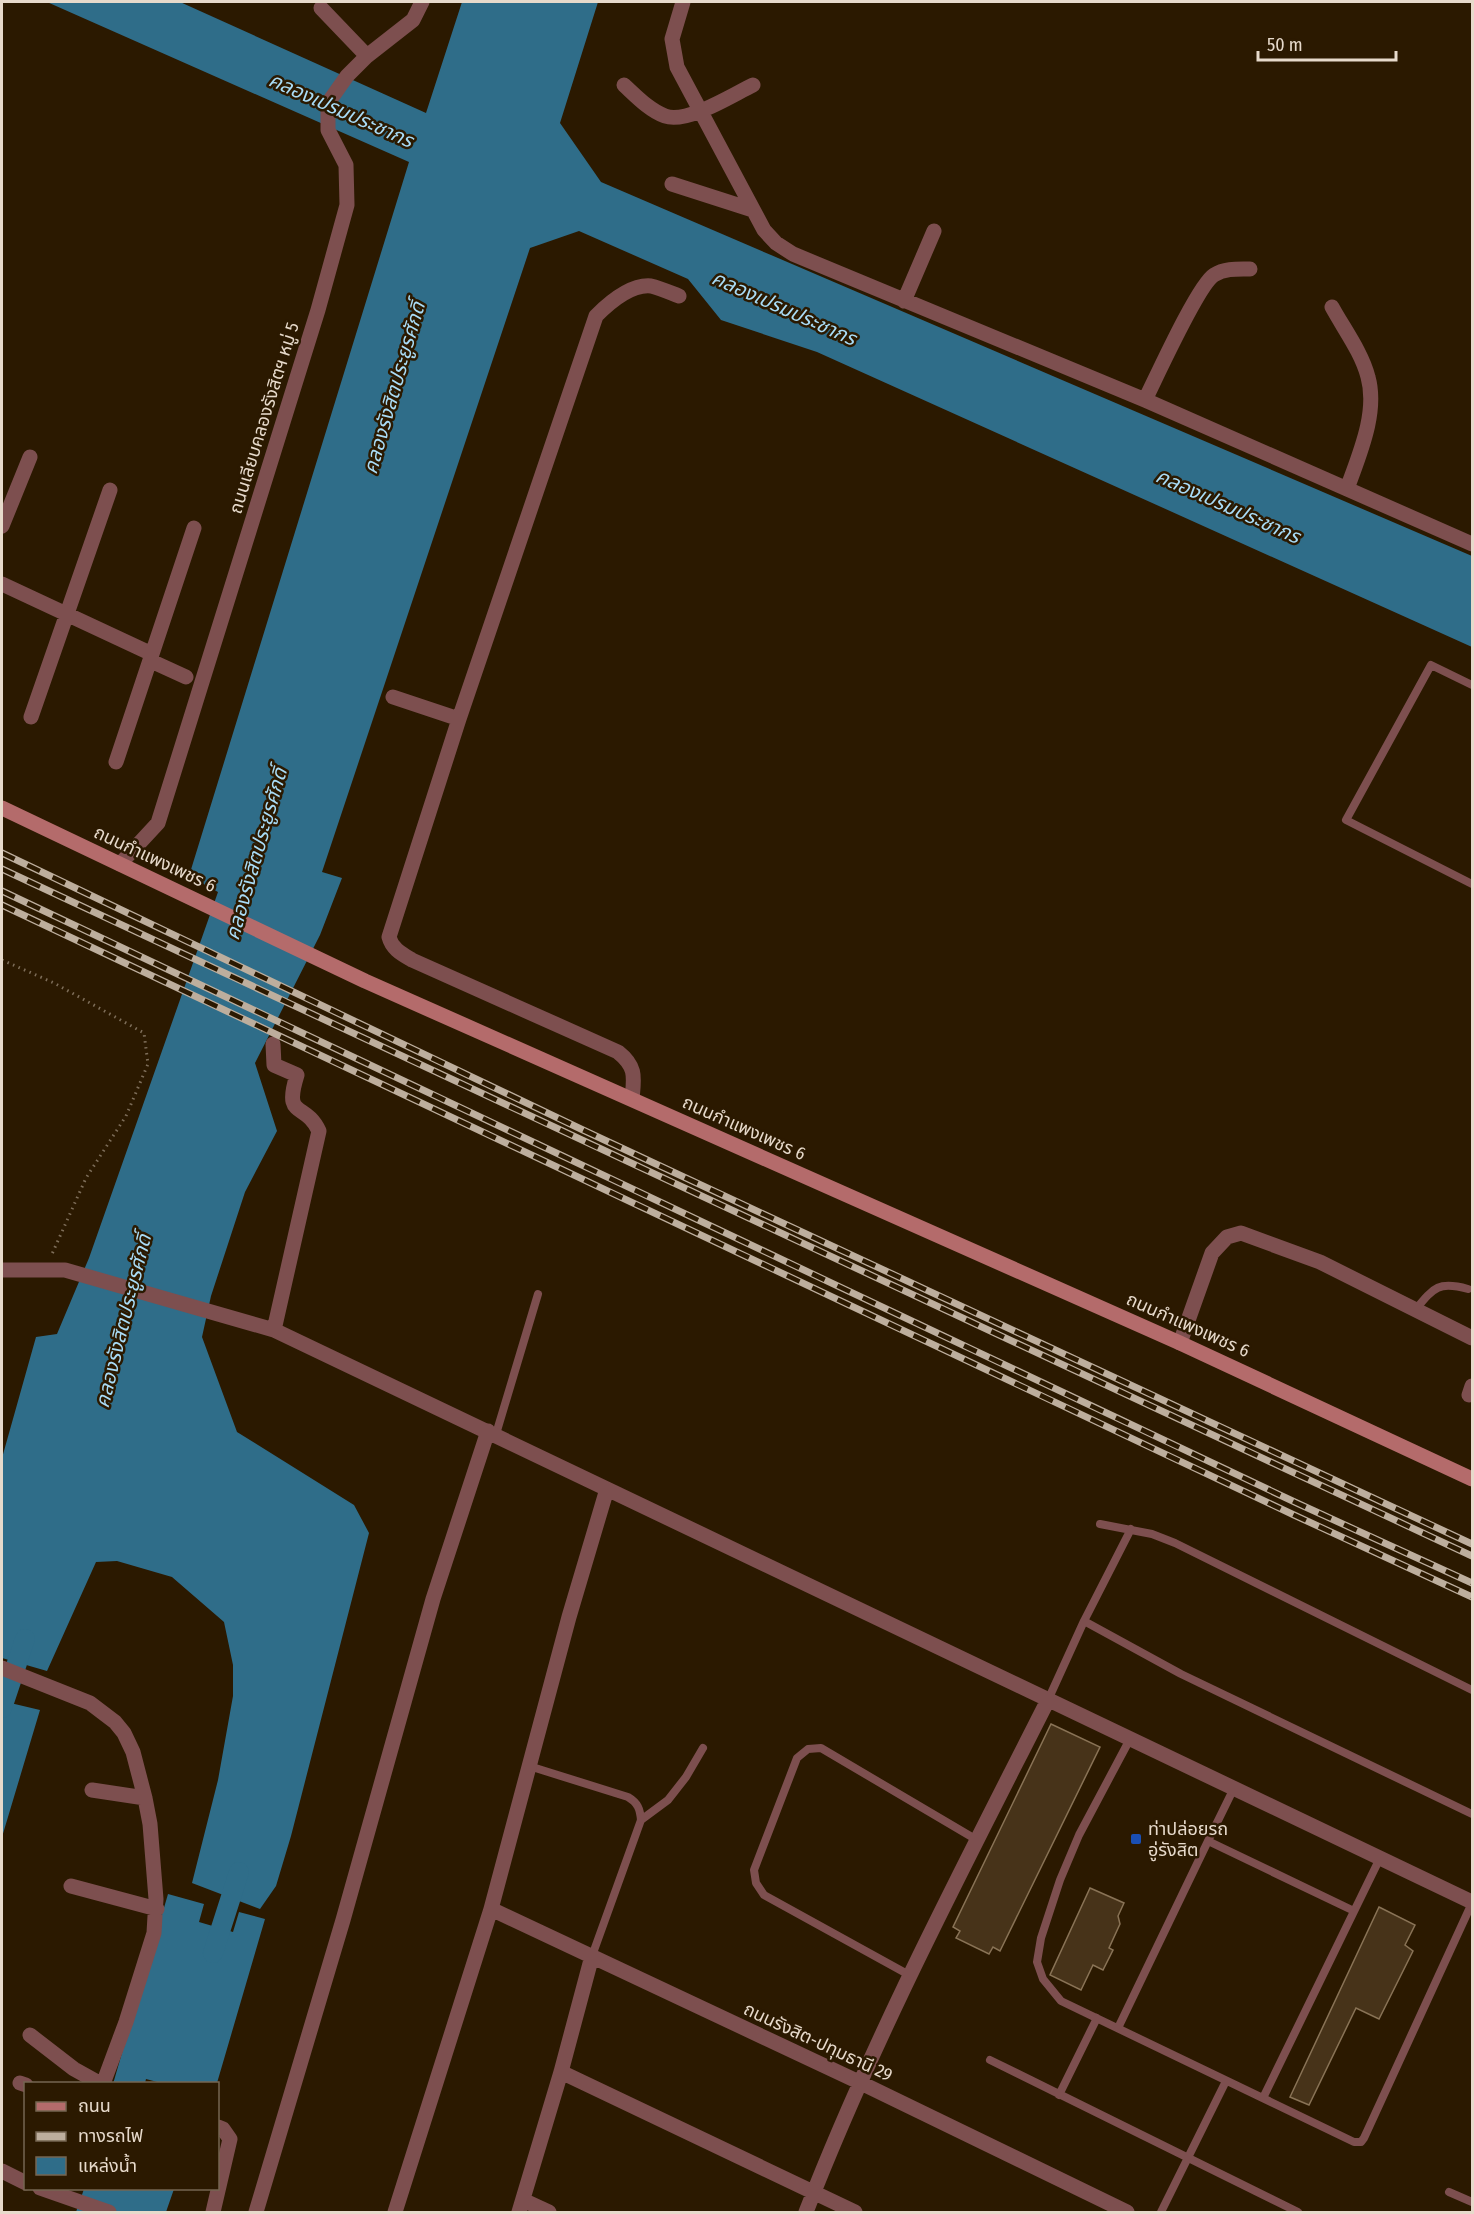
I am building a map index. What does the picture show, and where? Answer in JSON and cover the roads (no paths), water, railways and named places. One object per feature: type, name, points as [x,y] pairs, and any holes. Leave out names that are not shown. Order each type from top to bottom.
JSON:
[{"type":"main road","name":"ถนนกำแพงเพชร 6","points":[[2,808],[365,981],[1180,1343],[1473,1479]]},
{"type":"street","name":"ถนนเลียบคลองรังสิตฯ หมู่ 5","points":[[120,864],[158,823],[321,299],[347,205],[346,165],[328,130],[328,103],[347,76],[367,56],[413,20],[422,2]]},
{"type":"street","points":[[683,2],[672,39],[677,67],[764,230],[776,243],[793,254],[1145,400],[1473,544]]},
{"type":"street","points":[[321,8],[367,56]]},
{"type":"street","points":[[624,85],[646,105],[664,116],[677,118],[701,111],[753,85]]},
{"type":"street","points":[[672,184],[753,210]]},
{"type":"street","points":[[904,301],[934,231]]},
{"type":"street","points":[[1145,400],[1198,296],[1212,275],[1225,270],[1250,269]]},
{"type":"street","points":[[632,1099],[634,1077],[632,1067],[627,1059],[618,1052],[412,960],[397,950],[389,937],[459,719],[596,316],[606,305],[634,288],[650,286],[679,296]]},
{"type":"street","points":[[1332,307],[1368,377],[1370,399],[1368,422],[1347,489]]},
{"type":"street","points":[[2,526],[30,457]]},
{"type":"street","points":[[31,717],[110,490]]},
{"type":"street","points":[[116,762],[194,528]]},
{"type":"street","points":[[2,584],[66,614],[186,677]]},
{"type":"street","points":[[393,697],[459,719]]},
{"type":"street","points":[[273,1044],[274,1065],[297,1075],[291,1099],[295,1108],[314,1120],[319,1131],[274,1330]]},
{"type":"street","points":[[1180,1343],[1212,1253],[1217,1246],[1233,1234],[1241,1233],[1320,1262],[1473,1338]]},
{"type":"street","points":[[3,1270],[65,1270],[274,1330],[1473,1902]]},
{"type":"street","points":[[256,2212],[343,1920],[433,1599],[492,1433]]},
{"type":"street","points":[[395,2212],[491,1909],[569,1617],[607,1489]]},
{"type":"street","points":[[2,1668],[90,1703],[116,1722],[133,1752],[145,1798],[150,1824],[157,1910],[154,1933],[126,2022],[103,2082]]},
{"type":"street","points":[[806,2212],[861,2083],[911,1976],[1048,1700]]},
{"type":"street","points":[[92,1790],[145,1798]]},
{"type":"street","points":[[71,1886],[157,1910]]},
{"type":"street","name":"ถนนรังสิต-ปทุมธานี 29","points":[[491,1909],[861,2083],[1127,2212]]},
{"type":"street","points":[[549,2212],[521,2206],[561,2072],[592,1956]]},
{"type":"street","points":[[30,2035],[74,2069],[98,2082]]},
{"type":"street","points":[[561,2072],[855,2212]]},
{"type":"street","points":[[219,2127],[224,2129],[230,2139],[219,2186]]},
{"type":"street","points":[[2,2171],[24,2182]]},
{"type":"street","points":[[48,2190],[110,2212]]},
{"type":"street","points":[[213,2212],[218,2190]]},
{"type":"lane","points":[[1473,685],[1431,665],[1346,820],[1473,884]]},
{"type":"lane","points":[[1416,1309],[1432,1289],[1439,1286],[1468,1289]]},
{"type":"lane","points":[[492,1433],[538,1294]]},
{"type":"lane","points":[[1100,1524],[1131,1529],[1175,1543],[1473,1690]]},
{"type":"lane","points":[[1048,1700],[1084,1621],[1131,1529]]},
{"type":"lane","points":[[1084,1621],[1181,1674],[1473,1814]]},
{"type":"lane","points":[[1130,1739],[1079,1835],[1064,1871],[1041,1938],[1037,1962],[1043,1979],[1061,2001],[1354,2142],[1361,2142],[1473,1902]]},
{"type":"lane","points":[[640,1820],[668,1800],[686,1777],[703,1748]]},
{"type":"lane","points":[[911,1976],[764,1895],[756,1883],[754,1870],[797,1758],[808,1749],[821,1748],[977,1840]]},
{"type":"lane","points":[[529,1766],[628,1797],[636,1802],[640,1810],[640,1820],[592,1956]]},
{"type":"lane","points":[[1118,2028],[1234,1788]]},
{"type":"lane","points":[[1208,1841],[1354,1911]]},
{"type":"lane","points":[[1263,2098],[1380,1858]]},
{"type":"lane","points":[[1059,2095],[1097,2018]]},
{"type":"lane","points":[[990,2060],[1298,2212]]},
{"type":"lane","points":[[1161,2212],[1227,2081]]},
{"type":"lane","points":[[1449,2193],[1473,2202]]},
{"type":"water","name":"คลองเปรมประชากร","points":[[47,2],[180,2],[426,113],[462,2],[598,2],[560,123],[601,182],[1472,556],[1472,647],[817,352],[721,320],[688,279],[579,231],[530,248],[322,872],[342,878],[320,935],[255,1063],[277,1131],[245,1192],[211,1296],[202,1337],[237,1432],[354,1505],[369,1533],[291,1836],[276,1886],[260,1909],[192,1883],[218,1780],[233,1696],[233,1665],[224,1622],[172,1577],[117,1561],[96,1562],[47,1671],[2,1658],[2,1458],[36,1337],[57,1334],[89,1258],[218,892],[189,876],[409,162]]},
{"type":"water","points":[[2,1701],[40,1710],[2,1837]]},
{"type":"water","points":[[168,1894],[204,1904],[199,1922],[233,1932],[239,1912],[265,1919],[217,2082],[157,2082],[146,2079],[145,2082],[114,2082]]},
{"type":"water","points":[[84,2190],[174,2190],[166,2212],[76,2212]]},
{"type":"waterway","name":"คลองรังสิตประยูรศักดิ์","points":[[2,1708],[25,1639]]},
{"type":"waterway","points":[[213,1953],[239,1872]]},
{"type":"railway","points":[[2,853],[583,1130],[1472,1544]]},
{"type":"railway","points":[[2,869],[1472,1556]]},
{"type":"railway","points":[[2,891],[1299,1504],[1472,1583]]},
{"type":"railway","points":[[2,905],[1472,1597]]},
{"type":"place","name":"ท่าปล่อยรถ อู่รังสิต","points":[[1136,1839]]}]
